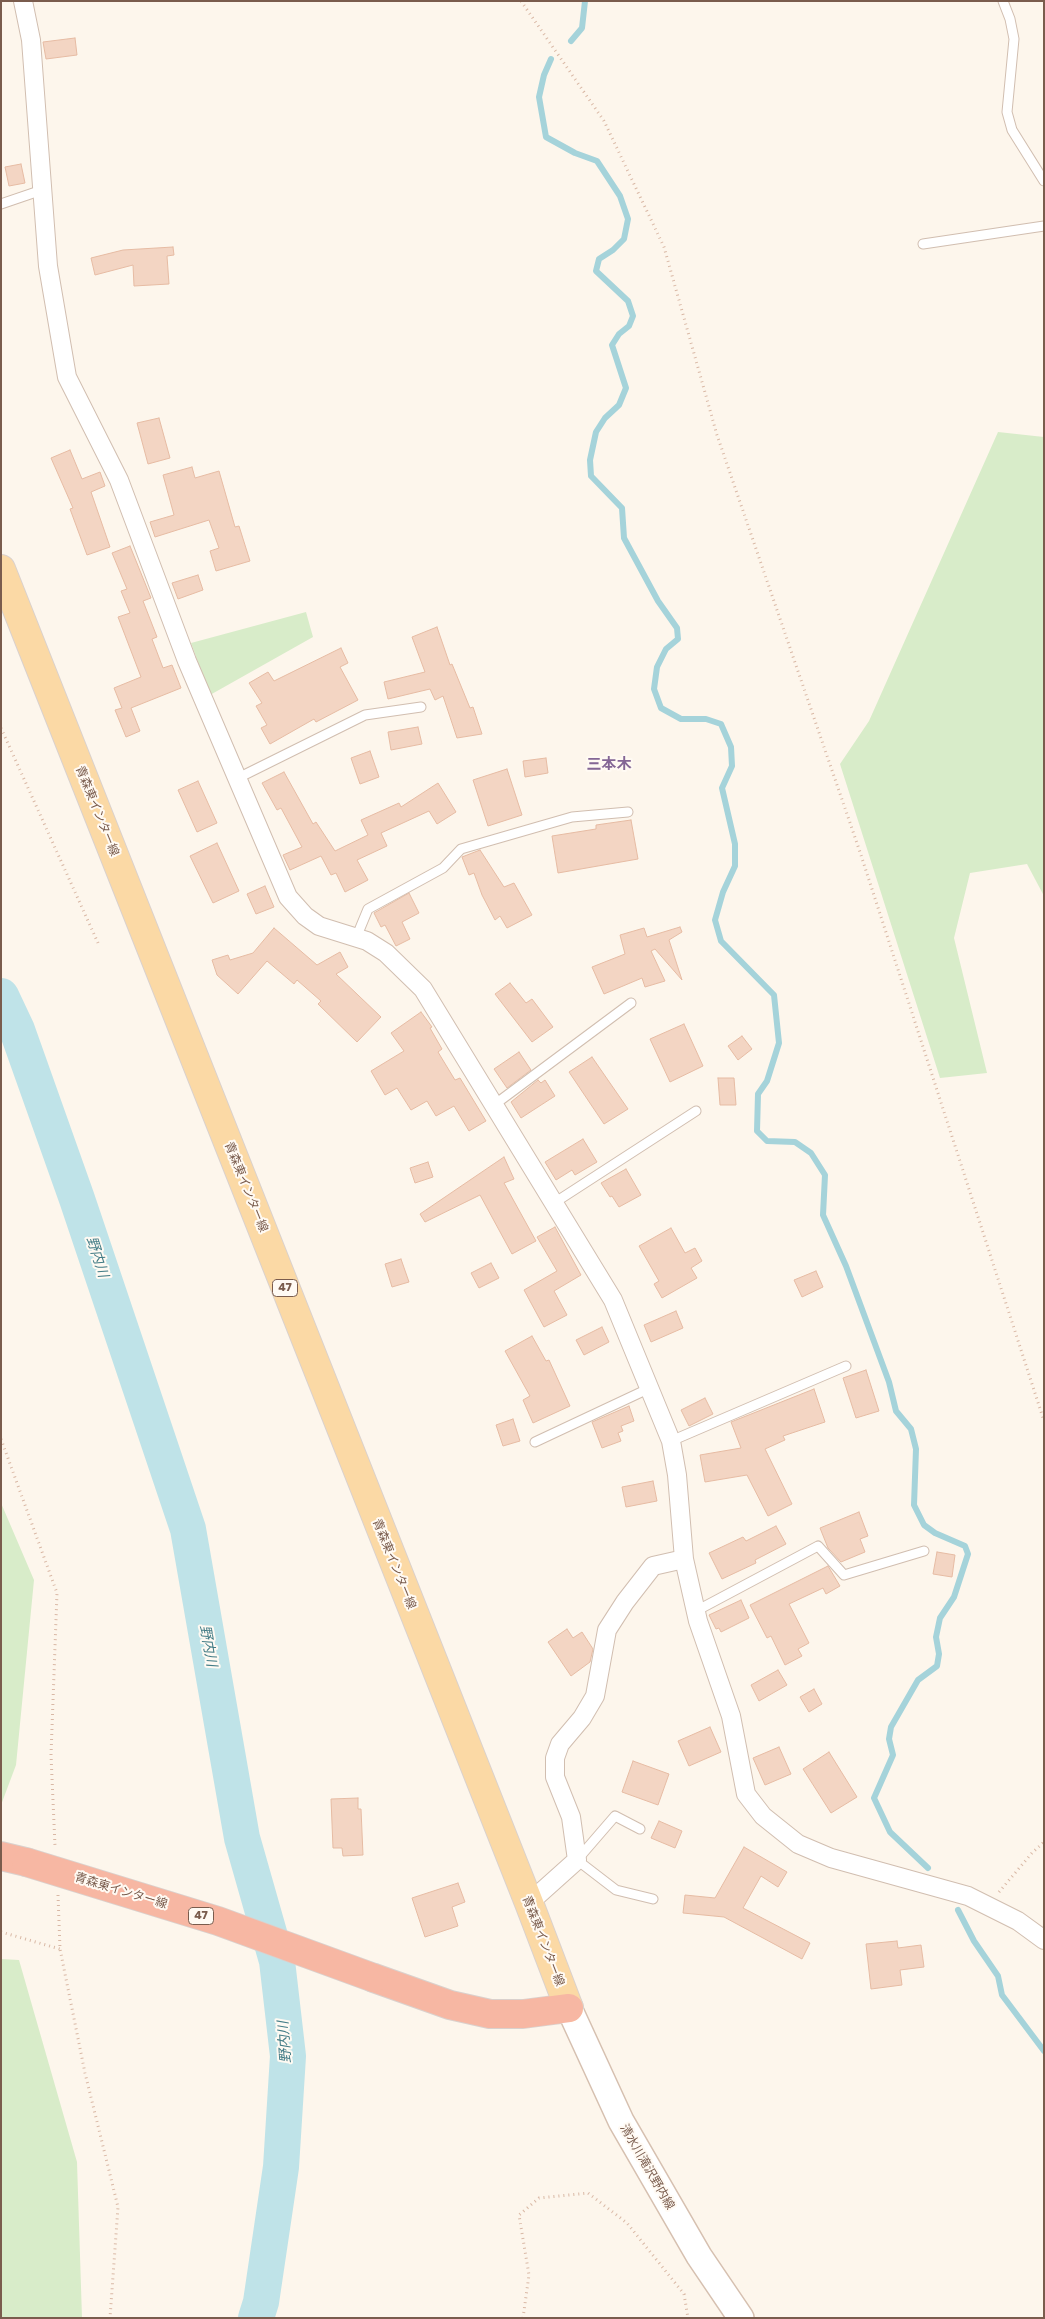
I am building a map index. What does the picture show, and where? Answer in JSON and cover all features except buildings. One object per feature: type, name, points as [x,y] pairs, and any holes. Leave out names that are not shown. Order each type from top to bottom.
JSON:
[{"type":"highway","name":"青森東インター線","points":[[13,1859],[218,1921],[450,2005],[490,2014],[523,2014],[569,2008]]},
{"type":"main road","name":"青森東インター線","points":[[1,569],[569,2008]]},
{"type":"main road","name":"清水川滝沢野内線","points":[[569,2008],[621,2121],[699,2256],[741,2318]]},
{"type":"street","points":[[23,1],[31,40],[48,266],[67,378],[119,480],[187,661],[288,897],[305,916],[318,926],[367,941],[386,953],[423,989],[613,1300],[671,1441],[677,1475],[684,1559],[696,1611],[731,1716],[746,1794],[763,1816],[798,1844],[831,1858],[968,1896],[1018,1921],[1044,1940]]},
{"type":"street","points":[[529,1903],[577,1860],[570,1817],[556,1777],[555,1758],[560,1744],[582,1718],[595,1696],[607,1630],[624,1602],[654,1566],[684,1559]]},
{"type":"lane","points":[[1003,1],[1010,19],[1014,39],[1007,112],[1012,130],[1044,181]]},
{"type":"lane","points":[[1,204],[42,190]]},
{"type":"lane","points":[[923,244],[1044,226]]},
{"type":"lane","points":[[238,778],[365,715],[421,707]]},
{"type":"lane","points":[[356,938],[368,908],[443,868],[461,849],[572,817],[628,812]]},
{"type":"lane","points":[[494,1105],[631,1003]]},
{"type":"lane","points":[[554,1203],[696,1112]]},
{"type":"lane","points":[[671,1441],[846,1366]]},
{"type":"lane","points":[[536,1442],[650,1388]]},
{"type":"lane","points":[[696,1611],[818,1546],[844,1575],[924,1551]]},
{"type":"lane","points":[[640,1829],[615,1816],[577,1860],[616,1890],[654,1899]]},
{"type":"path","points":[[521,1],[604,121],[664,247],[717,435],[860,852],[1044,1421]]},
{"type":"path","points":[[1,728],[98,943]]},
{"type":"path","points":[[987,1905],[1032,1853],[1044,1842]]},
{"type":"path","points":[[1,1932],[60,1949]]},
{"type":"path","points":[[523,2318],[529,2275],[519,2215],[539,2198],[588,2193],[627,2224],[684,2294],[688,2318]]},
{"type":"green space","points":[[998,432],[1044,437],[1044,896],[1027,864],[970,873],[954,938],[987,1073],[940,1078],[840,764],[869,721]]},
{"type":"green space","points":[[306,612],[313,637],[210,695],[191,643]]},
{"type":"green space","points":[[1,1503],[34,1580],[16,1765],[1,1805]]},
{"type":"green space","points":[[1,1959],[19,1960],[77,2162],[82,2318],[1,2318]]},
{"type":"waterway","points":[[571,41],[582,28],[585,1]]},
{"type":"waterway","points":[[551,59],[544,75],[539,97],[546,137],[575,153],[597,161],[620,196],[628,219],[624,239],[613,250],[599,259],[596,271],[628,301],[633,316],[629,326],[619,334],[612,345],[626,388],[619,405],[605,418],[596,432],[590,460],[591,476],[622,508],[624,538],[658,601],[677,628],[678,639],[666,649],[657,667],[654,689],[661,708],[681,719],[706,719],[721,724],[731,747],[732,766],[722,788],[735,844],[735,866],[723,892],[715,920],[721,941],[774,995],[779,1043],[767,1081],[758,1094],[757,1131],[767,1141],[795,1142],[811,1153],[825,1175],[823,1215],[846,1266],[889,1382],[896,1411],[911,1429],[916,1449],[914,1505],[924,1525],[935,1533],[965,1546],[968,1554],[954,1597],[940,1618],[936,1637],[939,1654],[937,1666],[918,1680],[891,1727],[889,1739],[893,1755],[874,1798],[890,1832],[928,1868]]},
{"type":"waterway","name":"野内川","points":[[1,996],[17,1030],[77,1199],[188,1529],[242,1838],[277,1961],[288,2056],[281,2167],[261,2302],[256,2318]]},
{"type":"waterway","points":[[958,1910],[974,1941],[998,1976],[1002,1995],[1044,2051]]},
{"type":"district","name":"三本木","points":[[609,765]]}]
